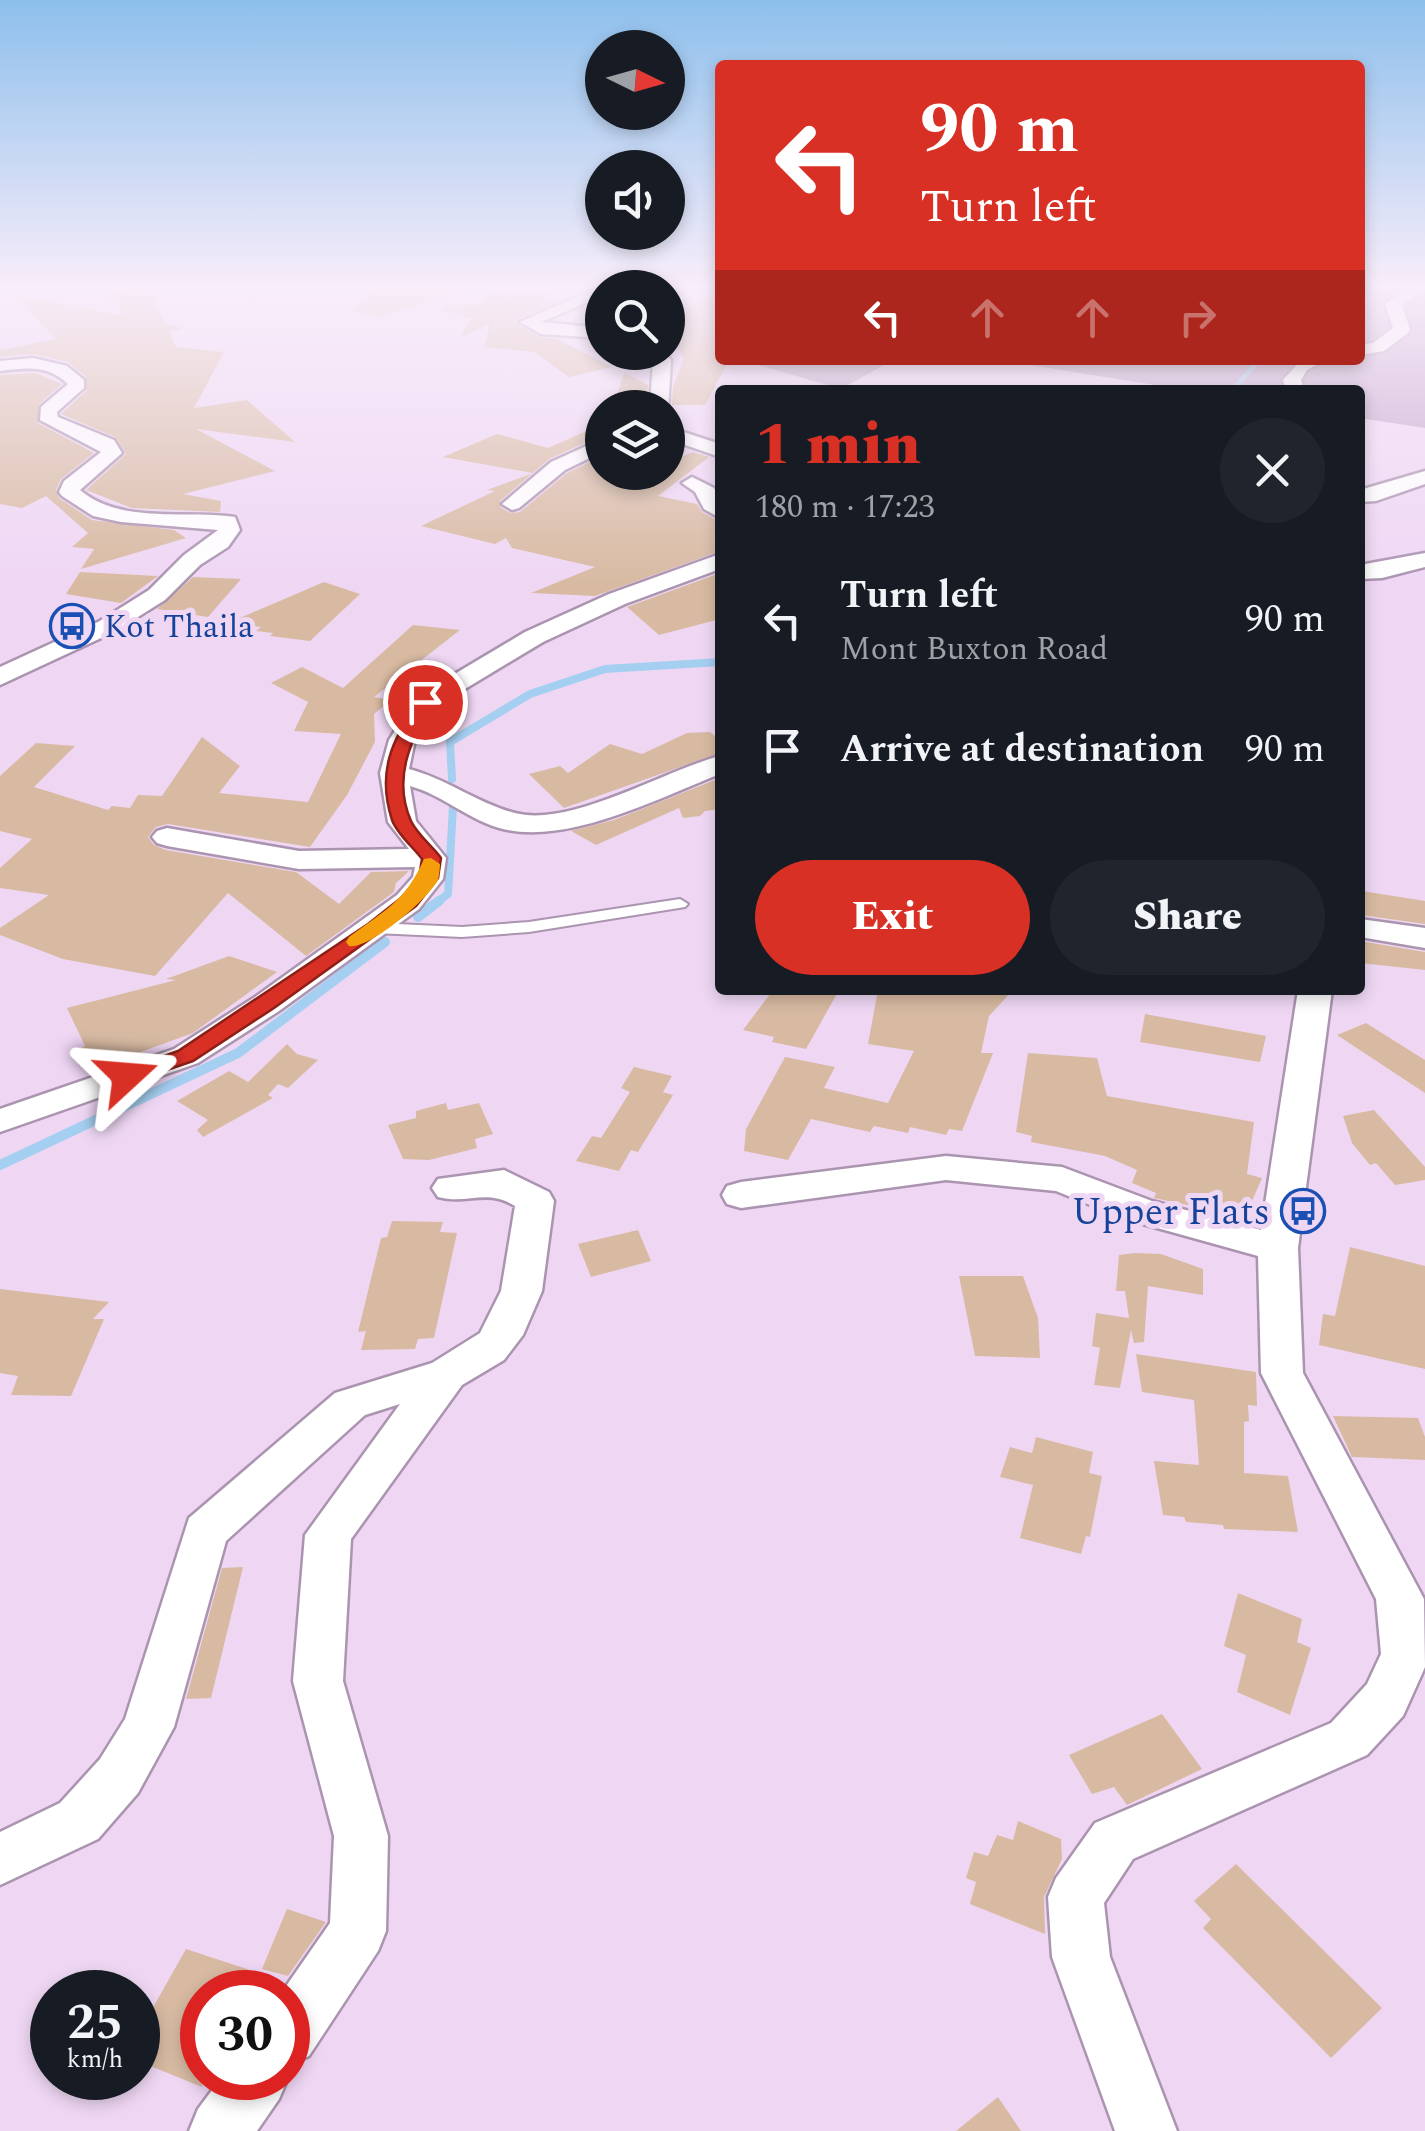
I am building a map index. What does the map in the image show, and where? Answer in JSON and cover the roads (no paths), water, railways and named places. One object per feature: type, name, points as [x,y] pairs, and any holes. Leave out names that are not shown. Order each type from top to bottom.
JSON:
[{"type":"street","points":[[0,677],[106,626],[157,596],[229,530],[226,522],[116,514],[74,498],[69,492],[71,485],[112,453],[107,444],[49,420],[48,411],[76,385]]},
{"type":"street","points":[[685,439],[715,449]]},
{"type":"street","points":[[512,504],[558,466],[585,452]]},
{"type":"street","points":[[1365,497],[1425,477]]},
{"type":"street","points":[[692,483],[704,488],[715,508]]},
{"type":"street","points":[[1365,572],[1425,560]]},
{"type":"street","points":[[432,858],[402,822],[394,773],[402,740],[425,702],[534,637],[617,598],[715,564]]},
{"type":"street","points":[[394,773],[430,783],[507,821],[541,825],[618,804],[715,766]]},
{"type":"street","points":[[167,838],[299,860],[432,858]]},
{"type":"street","points":[[0,1121],[186,1056],[408,902],[428,878],[432,858]]},
{"type":"street","points":[[1365,929],[1425,938]]},
{"type":"street","points":[[1146,2131],[1081,1957],[1076,1897],[1114,1841],[1349,1739],[1385,1700],[1406,1654],[1400,1599],[1282,1373],[1278,1248],[1314,995]]},
{"type":"street","points":[[740,1195],[946,1168],[1062,1180],[1138,1210],[1278,1248]]},
{"type":"street","points":[[0,1859],[79,1822],[129,1760],[148,1727],[204,1531],[287,1463],[350,1404],[447,1374],[498,1341],[518,1297],[531,1243],[534,1201],[504,1182],[452,1188]]},
{"type":"street","points":[[310,2003],[358,1932],[360,1836],[318,1681],[328,1534],[447,1374]]},
{"type":"street","points":[[220,2131],[242,2100]]},
{"type":"lane","points":[[375,928],[462,932],[529,927],[680,904]]},
{"type":"waterway","points":[[452,779],[450,742],[530,694],[605,669],[715,662]]},
{"type":"waterway","points":[[436,903],[448,894],[453,807]]},
{"type":"waterway","points":[[418,917],[439,901]]},
{"type":"waterway","points":[[0,1165],[238,1053],[385,942]]},
{"type":"place","name":"Kot Thaila","points":[[72,626]]},
{"type":"place","name":"Upper Flats","points":[[1303,1211]]}]
